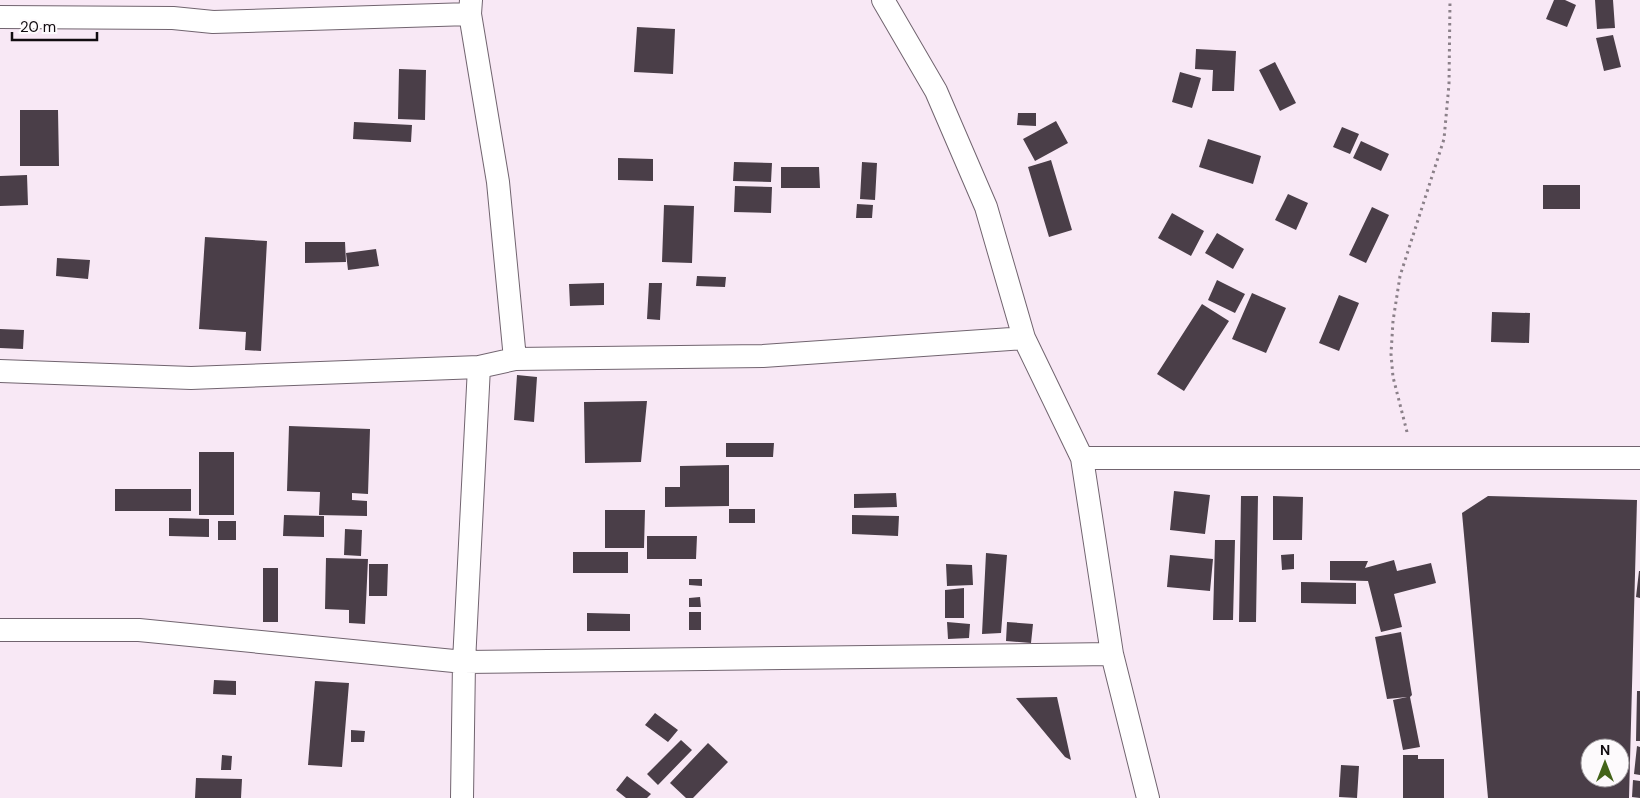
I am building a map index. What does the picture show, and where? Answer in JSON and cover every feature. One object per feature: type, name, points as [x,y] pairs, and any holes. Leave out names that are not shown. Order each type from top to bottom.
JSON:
[{"type":"street","points":[[883,0],[936,91],[986,207],[1024,338],[1082,458],[1112,654],[1148,798]]},
{"type":"street","points":[[0,17],[173,9],[214,22],[470,7],[498,182],[515,359]]},
{"type":"street","points":[[0,372],[191,378],[479,367],[515,359],[764,356],[1024,338]]},
{"type":"street","points":[[462,798],[464,662],[479,367]]},
{"type":"street","points":[[1082,458],[1640,458]]},
{"type":"street","points":[[0,630],[139,630],[464,662],[1112,654]]},
{"type":"path","points":[[1413,458],[1393,377],[1391,354],[1393,321],[1400,276],[1444,138],[1449,84],[1450,0]]},
{"type":"building","points":[[1554,0],[1565,0],[1576,5],[1567,27],[1546,19]]},
{"type":"building","points":[[1595,0],[1613,0],[1615,28],[1597,29]]},
{"type":"building","points":[[637,27],[675,29],[673,74],[634,72]]},
{"type":"building","points":[[1613,35],[1621,67],[1604,71],[1596,38]]},
{"type":"building","points":[[1196,49],[1236,51],[1234,91],[1212,91],[1213,70],[1195,69]]},
{"type":"building","points":[[1275,62],[1296,103],[1280,111],[1259,70]]},
{"type":"building","points":[[399,69],[426,70],[425,120],[398,119]]},
{"type":"building","points":[[1180,72],[1201,78],[1192,108],[1172,102]]},
{"type":"building","points":[[20,110],[58,110],[59,166],[20,166]]},
{"type":"building","points":[[1018,113],[1036,113],[1036,126],[1017,125]]},
{"type":"building","points":[[1056,121],[1068,143],[1035,161],[1023,139]]},
{"type":"building","points":[[354,122],[412,125],[411,142],[353,139]]},
{"type":"building","points":[[1342,127],[1359,134],[1350,154],[1333,147]]},
{"type":"building","points":[[1208,139],[1261,156],[1253,184],[1199,167]]},
{"type":"building","points":[[1361,141],[1389,154],[1381,171],[1353,158]]},
{"type":"building","points":[[618,158],[653,159],[653,181],[618,180]]},
{"type":"building","points":[[1051,160],[1072,230],[1049,237],[1028,167]]},
{"type":"building","points":[[734,162],[772,163],[771,182],[733,181]]},
{"type":"building","points":[[862,162],[877,163],[875,200],[860,199]]},
{"type":"building","points":[[781,167],[819,167],[820,188],[781,188]]},
{"type":"building","points":[[27,175],[28,205],[0,206],[0,176]]},
{"type":"building","points":[[1543,185],[1580,185],[1580,209],[1543,209]]},
{"type":"building","points":[[735,186],[772,187],[771,213],[734,212]]},
{"type":"building","points":[[1288,194],[1308,203],[1296,230],[1275,220]]},
{"type":"building","points":[[857,204],[873,205],[872,218],[856,218]]},
{"type":"building","points":[[664,205],[694,206],[692,263],[662,262]]},
{"type":"building","points":[[1372,207],[1389,215],[1366,263],[1349,255]]},
{"type":"building","points":[[1172,213],[1204,231],[1191,256],[1158,238]]},
{"type":"building","points":[[1217,233],[1244,249],[1233,269],[1205,253]]},
{"type":"building","points":[[205,237],[267,241],[261,351],[245,350],[246,332],[199,329]]},
{"type":"building","points":[[305,242],[345,242],[346,262],[305,263]]},
{"type":"building","points":[[376,249],[379,266],[348,270],[346,253]]},
{"type":"building","points":[[57,258],[90,260],[88,279],[56,276]]},
{"type":"building","points":[[697,276],[726,277],[725,287],[696,286]]},
{"type":"building","points":[[1217,280],[1245,294],[1235,313],[1208,300]]},
{"type":"building","points":[[604,283],[604,305],[570,306],[569,284]]},
{"type":"building","points":[[649,283],[662,283],[660,320],[647,319]]},
{"type":"building","points":[[1252,293],[1286,308],[1266,353],[1232,339]]},
{"type":"building","points":[[1339,295],[1359,303],[1339,351],[1319,343]]},
{"type":"building","points":[[1202,304],[1229,321],[1184,391],[1157,374]]},
{"type":"building","points":[[1492,312],[1530,313],[1529,343],[1491,342]]},
{"type":"building","points":[[0,329],[24,330],[23,349],[0,348]]},
{"type":"building","points":[[517,375],[537,377],[534,422],[514,420]]},
{"type":"building","points":[[647,401],[641,462],[585,463],[584,402]]},
{"type":"building","points":[[289,426],[370,429],[368,494],[352,493],[352,500],[367,501],[367,516],[319,515],[320,492],[287,491]]},
{"type":"building","points":[[726,443],[774,443],[773,457],[726,457]]},
{"type":"building","points":[[199,452],[234,452],[234,515],[199,515]]},
{"type":"building","points":[[729,465],[729,506],[665,507],[665,487],[680,487],[680,466]]},
{"type":"building","points":[[115,489],[191,489],[191,511],[115,511]]},
{"type":"building","points":[[1174,491],[1210,495],[1205,534],[1170,530]]},
{"type":"building","points":[[896,493],[897,507],[854,508],[854,494]]},
{"type":"building","points":[[1241,496],[1258,496],[1256,622],[1239,622]]},
{"type":"building","points":[[1273,496],[1303,497],[1302,540],[1273,540]]},
{"type":"building","points":[[1488,496],[1637,500],[1630,761],[1630,738],[1580,738],[1580,788],[1629,788],[1629,798],[1488,798],[1462,513]]},
{"type":"building","points":[[729,509],[755,509],[755,523],[729,523]]},
{"type":"building","points":[[605,510],[645,510],[644,548],[605,548]]},
{"type":"building","points":[[284,515],[324,516],[324,537],[283,536]]},
{"type":"building","points":[[852,515],[899,516],[898,536],[852,534]]},
{"type":"building","points":[[169,518],[209,519],[209,537],[169,536]]},
{"type":"building","points":[[218,521],[236,521],[236,540],[218,540]]},
{"type":"building","points":[[345,529],[362,530],[361,556],[344,555]]},
{"type":"building","points":[[647,536],[697,536],[696,559],[647,559]]},
{"type":"building","points":[[1215,540],[1235,540],[1233,620],[1213,620]]},
{"type":"building","points":[[573,552],[628,552],[628,573],[573,573]]},
{"type":"building","points":[[986,553],[1007,555],[1001,633],[982,634]]},
{"type":"building","points":[[1294,554],[1294,569],[1282,570],[1281,555]]},
{"type":"building","points":[[1170,555],[1213,559],[1210,591],[1167,587]]},
{"type":"building","points":[[326,558],[368,559],[365,624],[349,623],[349,610],[325,609]]},
{"type":"building","points":[[1394,560],[1397,571],[1431,563],[1436,583],[1394,594],[1402,627],[1381,632],[1368,581],[1330,580],[1330,561],[1368,561],[1365,568]]},
{"type":"building","points":[[369,564],[388,564],[387,596],[369,596]]},
{"type":"building","points":[[946,564],[972,565],[973,585],[947,586]]},
{"type":"building","points":[[263,568],[278,568],[278,622],[263,622]]},
{"type":"building","points":[[1640,571],[1640,598],[1636,597]]},
{"type":"building","points":[[689,579],[702,579],[702,586],[689,585]]},
{"type":"building","points":[[1301,582],[1356,583],[1356,604],[1301,603]]},
{"type":"building","points":[[964,588],[964,618],[945,618],[945,590]]},
{"type":"building","points":[[700,597],[701,607],[689,607],[689,598]]},
{"type":"building","points":[[689,612],[701,612],[701,630],[689,630]]},
{"type":"building","points":[[587,613],[630,614],[630,631],[587,631]]},
{"type":"building","points":[[947,622],[970,624],[969,638],[948,639]]},
{"type":"building","points":[[1007,622],[1033,624],[1031,643],[1006,641]]},
{"type":"building","points":[[1401,632],[1412,695],[1410,697],[1420,747],[1403,750],[1393,700],[1407,697],[1387,699],[1375,637]]},
{"type":"building","points":[[214,680],[236,681],[236,695],[213,694]]},
{"type":"building","points":[[315,681],[349,683],[342,767],[308,765]]},
{"type":"building","points":[[1637,691],[1640,691],[1640,741],[1636,741]]},
{"type":"building","points":[[1057,697],[1071,760],[1065,757],[1016,698]]},
{"type":"building","points":[[655,713],[678,730],[668,742],[645,725]]},
{"type":"building","points":[[351,730],[365,731],[364,742],[351,742]]},
{"type":"building","points":[[681,740],[692,750],[658,785],[647,774]]},
{"type":"building","points":[[708,743],[728,762],[693,798],[686,798],[670,783]]},
{"type":"building","points":[[1637,746],[1640,747],[1640,775],[1634,774]]},
{"type":"building","points":[[222,755],[232,756],[231,770],[221,770]]},
{"type":"building","points":[[1403,755],[1418,755],[1418,759],[1444,759],[1444,798],[1403,798]]},
{"type":"building","points":[[1341,765],[1359,766],[1357,798],[1339,797]]},
{"type":"building","points":[[627,776],[651,794],[647,798],[626,798],[616,790]]},
{"type":"building","points":[[196,778],[242,779],[241,798],[195,798]]},
{"type":"building","points":[[1633,780],[1640,781],[1640,798],[1632,797]]}]
